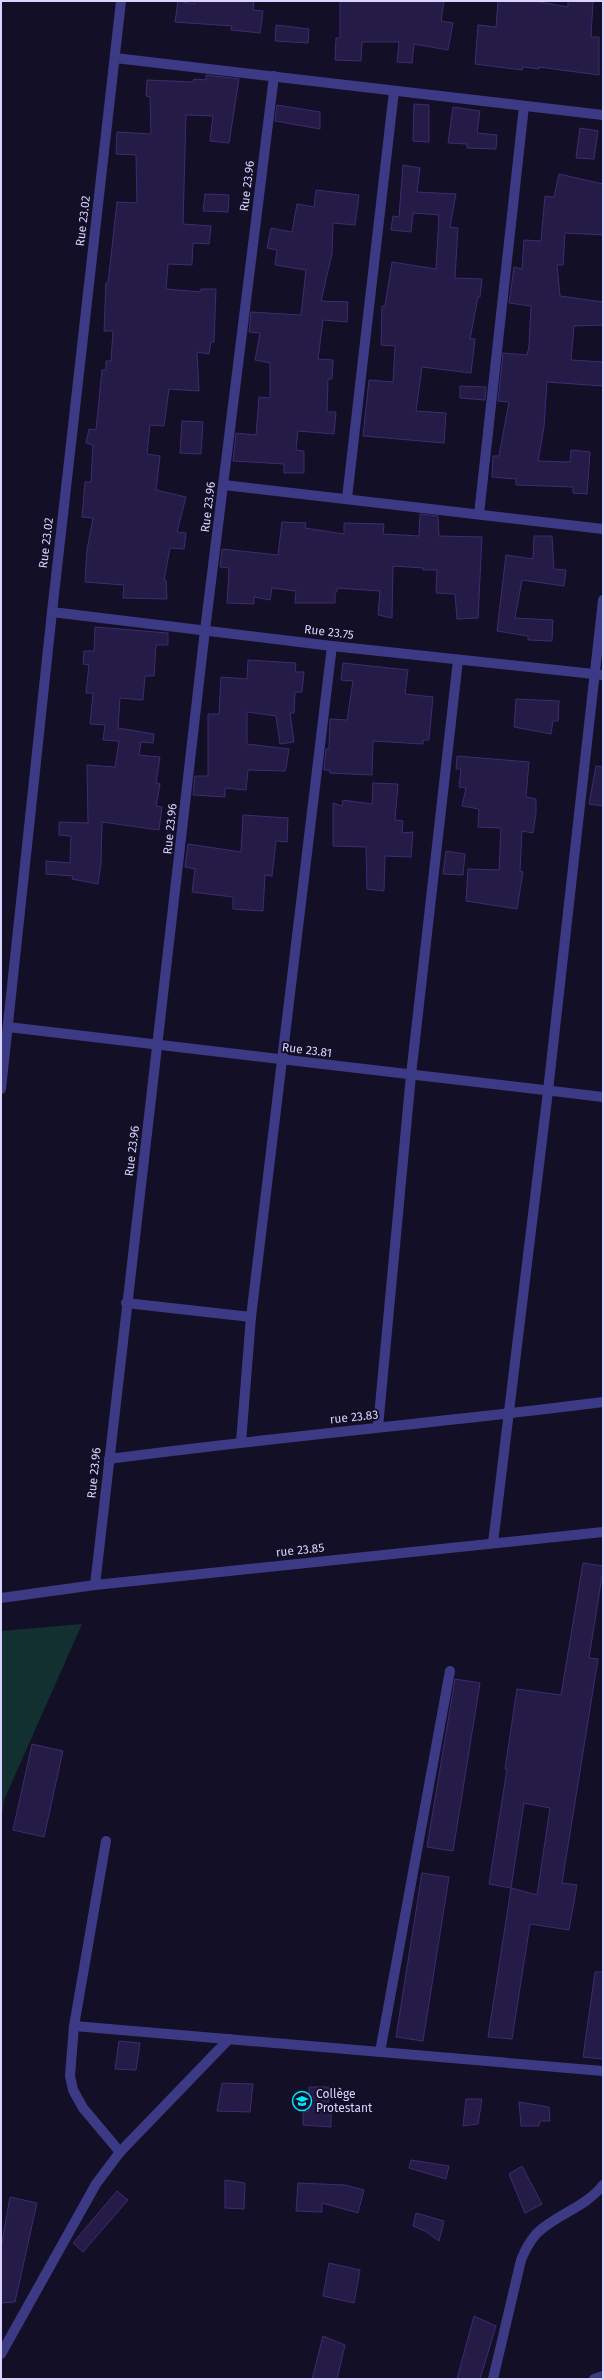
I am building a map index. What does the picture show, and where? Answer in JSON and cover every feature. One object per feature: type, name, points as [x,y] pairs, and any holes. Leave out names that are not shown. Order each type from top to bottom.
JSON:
[{"type":"street","name":"Rue 23.02","points":[[1,1089],[52,612],[121,1]]},
{"type":"street","points":[[115,58],[603,115]]},
{"type":"street","name":"Rue 23.96","points":[[95,1585],[126,1303],[158,1044],[205,630],[274,76]]},
{"type":"street","points":[[347,498],[394,91]]},
{"type":"street","points":[[479,514],[524,106]]},
{"type":"street","points":[[224,485],[347,498],[603,529]]},
{"type":"street","points":[[493,1543],[599,675],[603,600]]},
{"type":"street","name":"Rue 23.75","points":[[52,612],[332,646],[599,675]]},
{"type":"street","points":[[241,1442],[251,1317],[332,646]]},
{"type":"street","points":[[378,1427],[411,1075],[458,660]]},
{"type":"street","name":"Rue 23.81","points":[[8,1027],[158,1044],[282,1061],[603,1097]]},
{"type":"street","points":[[126,1303],[251,1317]]},
{"type":"street","name":"rue 23.83","points":[[109,1459],[241,1442],[509,1414],[603,1402]]},
{"type":"street","name":"rue 23.85","points":[[1,1598],[95,1585],[603,1532]]},
{"type":"street","points":[[380,2052],[450,1671]]},
{"type":"street","points":[[106,1841],[74,2026],[70,2076],[73,2090],[83,2108],[120,2152]]},
{"type":"street","points":[[74,2026],[603,2071]]},
{"type":"street","points":[[1,2354],[75,2217],[96,2184],[120,2152],[229,2039]]},
{"type":"street","points":[[493,2379],[521,2260],[528,2244],[538,2232],[591,2198],[603,2185]]},
{"type":"street","points":[[594,2379],[603,2376]]},
{"type":"green space","points":[[82,1624],[4,1800],[1,1822],[1,1631]]},
{"type":"building","points":[[178,1],[194,4],[195,1],[254,1],[253,10],[263,11],[260,33],[231,30],[232,26],[175,22]]},
{"type":"building","points":[[340,1],[444,1],[441,21],[453,23],[448,50],[414,44],[412,63],[397,62],[399,42],[362,42],[361,61],[335,60],[336,38],[340,38]]},
{"type":"building","points":[[498,1],[534,1],[568,7],[568,1],[593,1],[591,37],[599,37],[599,75],[539,67],[539,69],[523,67],[522,70],[475,64],[478,25],[496,27]]},
{"type":"building","points":[[276,25],[309,29],[308,43],[275,41]]},
{"type":"building","points":[[206,75],[239,79],[229,143],[210,141],[213,116],[186,115],[183,224],[211,226],[209,244],[193,243],[192,265],[168,264],[166,289],[201,292],[201,289],[216,289],[214,342],[211,342],[209,354],[197,352],[199,391],[169,389],[164,426],[150,425],[147,454],[160,456],[156,490],[186,497],[177,532],[186,533],[184,549],[170,548],[164,580],[166,580],[167,599],[123,598],[124,585],[85,582],[87,550],[93,518],[82,517],[85,482],[91,482],[93,445],[86,443],[89,429],[96,430],[102,370],[106,370],[106,361],[111,361],[113,331],[104,331],[106,283],[108,283],[117,202],[137,203],[136,155],[116,154],[117,132],[151,134],[150,97],[146,96],[147,80],[193,82],[194,79],[206,80]]},
{"type":"building","points":[[414,104],[429,105],[429,142],[413,141]]},
{"type":"building","points":[[277,105],[320,112],[320,129],[275,121]]},
{"type":"building","points":[[453,107],[480,111],[477,133],[497,135],[496,149],[467,148],[467,144],[448,143]]},
{"type":"building","points":[[580,128],[598,131],[594,159],[576,158]]},
{"type":"building","points":[[403,165],[420,168],[417,192],[456,194],[450,227],[458,228],[455,278],[482,279],[480,297],[478,297],[470,339],[475,339],[471,373],[422,367],[416,411],[446,413],[444,443],[363,436],[369,380],[393,382],[395,346],[381,345],[382,306],[385,306],[392,262],[436,269],[439,215],[413,213],[411,232],[391,230],[393,216],[399,217]]},
{"type":"building","points":[[559,174],[603,184],[603,235],[565,233],[563,265],[557,265],[560,296],[603,302],[603,325],[574,326],[571,360],[603,362],[603,386],[547,382],[544,427],[538,461],[570,462],[571,450],[590,452],[587,494],[573,493],[573,487],[516,485],[516,479],[492,477],[493,456],[499,456],[509,402],[498,401],[503,353],[527,355],[529,346],[531,306],[509,303],[514,267],[522,269],[524,240],[541,241],[545,196],[554,197]]},
{"type":"building","points":[[316,190],[359,195],[355,225],[333,223],[332,254],[321,301],[348,302],[347,322],[323,320],[318,359],[333,360],[332,379],[328,379],[327,412],[336,412],[334,434],[298,431],[296,450],[304,451],[304,473],[284,473],[284,464],[233,461],[236,433],[256,435],[259,397],[270,398],[270,363],[255,360],[260,333],[249,332],[251,312],[301,315],[306,270],[275,265],[277,250],[267,248],[271,228],[292,232],[297,204],[314,207]]},
{"type":"building","points":[[205,194],[229,195],[228,212],[203,211]]},
{"type":"building","points":[[460,386],[486,387],[485,400],[460,398]]},
{"type":"building","points":[[182,421],[203,422],[201,454],[180,453]]},
{"type":"building","points":[[420,514],[438,516],[439,536],[482,537],[478,618],[457,619],[455,594],[436,593],[437,570],[423,570],[423,568],[393,566],[392,618],[378,615],[380,591],[337,588],[337,592],[335,592],[335,603],[295,603],[296,591],[272,588],[270,600],[254,597],[254,604],[227,603],[229,568],[220,567],[222,549],[278,555],[282,522],[306,523],[305,528],[344,534],[344,523],[384,524],[383,534],[419,536]]},
{"type":"building","points":[[534,536],[552,536],[554,569],[566,570],[564,586],[522,580],[515,618],[553,620],[552,641],[528,640],[528,636],[497,631],[506,555],[533,559]]},
{"type":"building","points":[[95,627],[168,633],[168,645],[156,645],[154,676],[145,676],[143,700],[120,698],[118,728],[154,734],[153,743],[141,742],[139,755],[160,757],[156,783],[160,784],[156,806],[162,807],[159,830],[102,822],[101,863],[98,884],[72,879],[73,876],[46,874],[46,861],[70,863],[71,836],[59,835],[59,822],[88,823],[87,765],[115,767],[119,741],[103,740],[105,725],[90,724],[93,693],[86,693],[89,665],[83,664],[84,651],[94,651]]},
{"type":"building","points":[[248,660],[296,663],[295,672],[304,672],[302,692],[295,692],[294,713],[290,713],[294,742],[280,744],[276,716],[247,712],[247,744],[289,749],[285,771],[248,770],[246,790],[225,788],[225,797],[193,795],[195,776],[208,776],[208,714],[219,714],[221,677],[247,679]]},
{"type":"building","points":[[343,663],[408,670],[405,694],[433,697],[429,740],[423,740],[423,744],[373,741],[372,775],[330,773],[330,770],[324,770],[326,749],[329,749],[330,719],[347,720],[353,681],[341,680]]},
{"type":"building","points":[[516,699],[559,701],[558,721],[553,721],[551,734],[514,727]]},
{"type":"building","points":[[457,756],[529,762],[526,797],[536,799],[536,813],[533,833],[522,831],[520,871],[523,872],[517,909],[466,901],[468,869],[499,870],[501,828],[478,827],[479,809],[462,806],[466,788],[459,787],[461,769],[456,769]]},
{"type":"building","points":[[596,766],[603,767],[603,806],[589,804]]},
{"type":"building","points":[[373,783],[398,784],[395,820],[403,821],[402,833],[413,832],[411,857],[385,856],[384,891],[367,889],[366,847],[333,846],[333,803],[342,806],[343,800],[372,804]]},
{"type":"building","points":[[243,815],[288,818],[287,842],[276,841],[272,876],[265,875],[263,911],[233,909],[233,897],[192,892],[195,869],[185,867],[188,844],[241,852]]},
{"type":"building","points":[[446,851],[465,854],[463,875],[443,874]]},
{"type":"building","points":[[583,1563],[603,1566],[589,1658],[598,1659],[562,1883],[577,1885],[569,1930],[530,1924],[512,2039],[488,2037],[511,1888],[489,1884],[507,1769],[505,1769],[517,1689],[561,1695]],"holes":[[[524,1803],[550,1808],[537,1895],[511,1888]]]},
{"type":"building","points":[[455,1679],[480,1683],[453,1851],[427,1847]]},
{"type":"building","points":[[32,1744],[63,1751],[44,1837],[13,1830]]},
{"type":"building","points":[[422,1873],[449,1877],[423,2041],[396,2037]]},
{"type":"building","points":[[595,1972],[603,1972],[603,2059],[583,2057]]},
{"type":"building","points":[[119,2041],[140,2043],[136,2070],[115,2069]]},
{"type":"building","points":[[222,2083],[253,2084],[250,2112],[217,2111]]},
{"type":"building","points":[[309,2087],[329,2087],[328,2106],[331,2108],[331,2127],[303,2125],[303,2111],[308,2112]]},
{"type":"building","points":[[466,2099],[482,2099],[478,2124],[463,2126]]},
{"type":"building","points":[[519,2102],[549,2107],[550,2121],[540,2121],[539,2126],[521,2126]]},
{"type":"building","points":[[411,2160],[449,2166],[446,2179],[409,2168]]},
{"type":"building","points":[[522,2166],[542,2204],[525,2213],[509,2174]]},
{"type":"building","points":[[225,2180],[245,2183],[244,2209],[225,2208]]},
{"type":"building","points":[[298,2183],[345,2185],[364,2190],[358,2213],[322,2203],[322,2212],[296,2211]]},
{"type":"building","points":[[117,2191],[128,2200],[83,2252],[73,2243]]},
{"type":"building","points":[[10,2197],[37,2203],[15,2302],[1,2303],[1,2248]]},
{"type":"building","points":[[416,2213],[444,2221],[439,2241],[425,2231],[413,2226]]},
{"type":"building","points":[[329,2263],[360,2270],[354,2303],[323,2296]]},
{"type":"building","points":[[474,2316],[496,2326],[480,2379],[457,2379]]},
{"type":"building","points":[[323,2336],[345,2345],[337,2379],[312,2379]]},
{"type":"place","name":"Collège Protestant","points":[[302,2101]]}]
